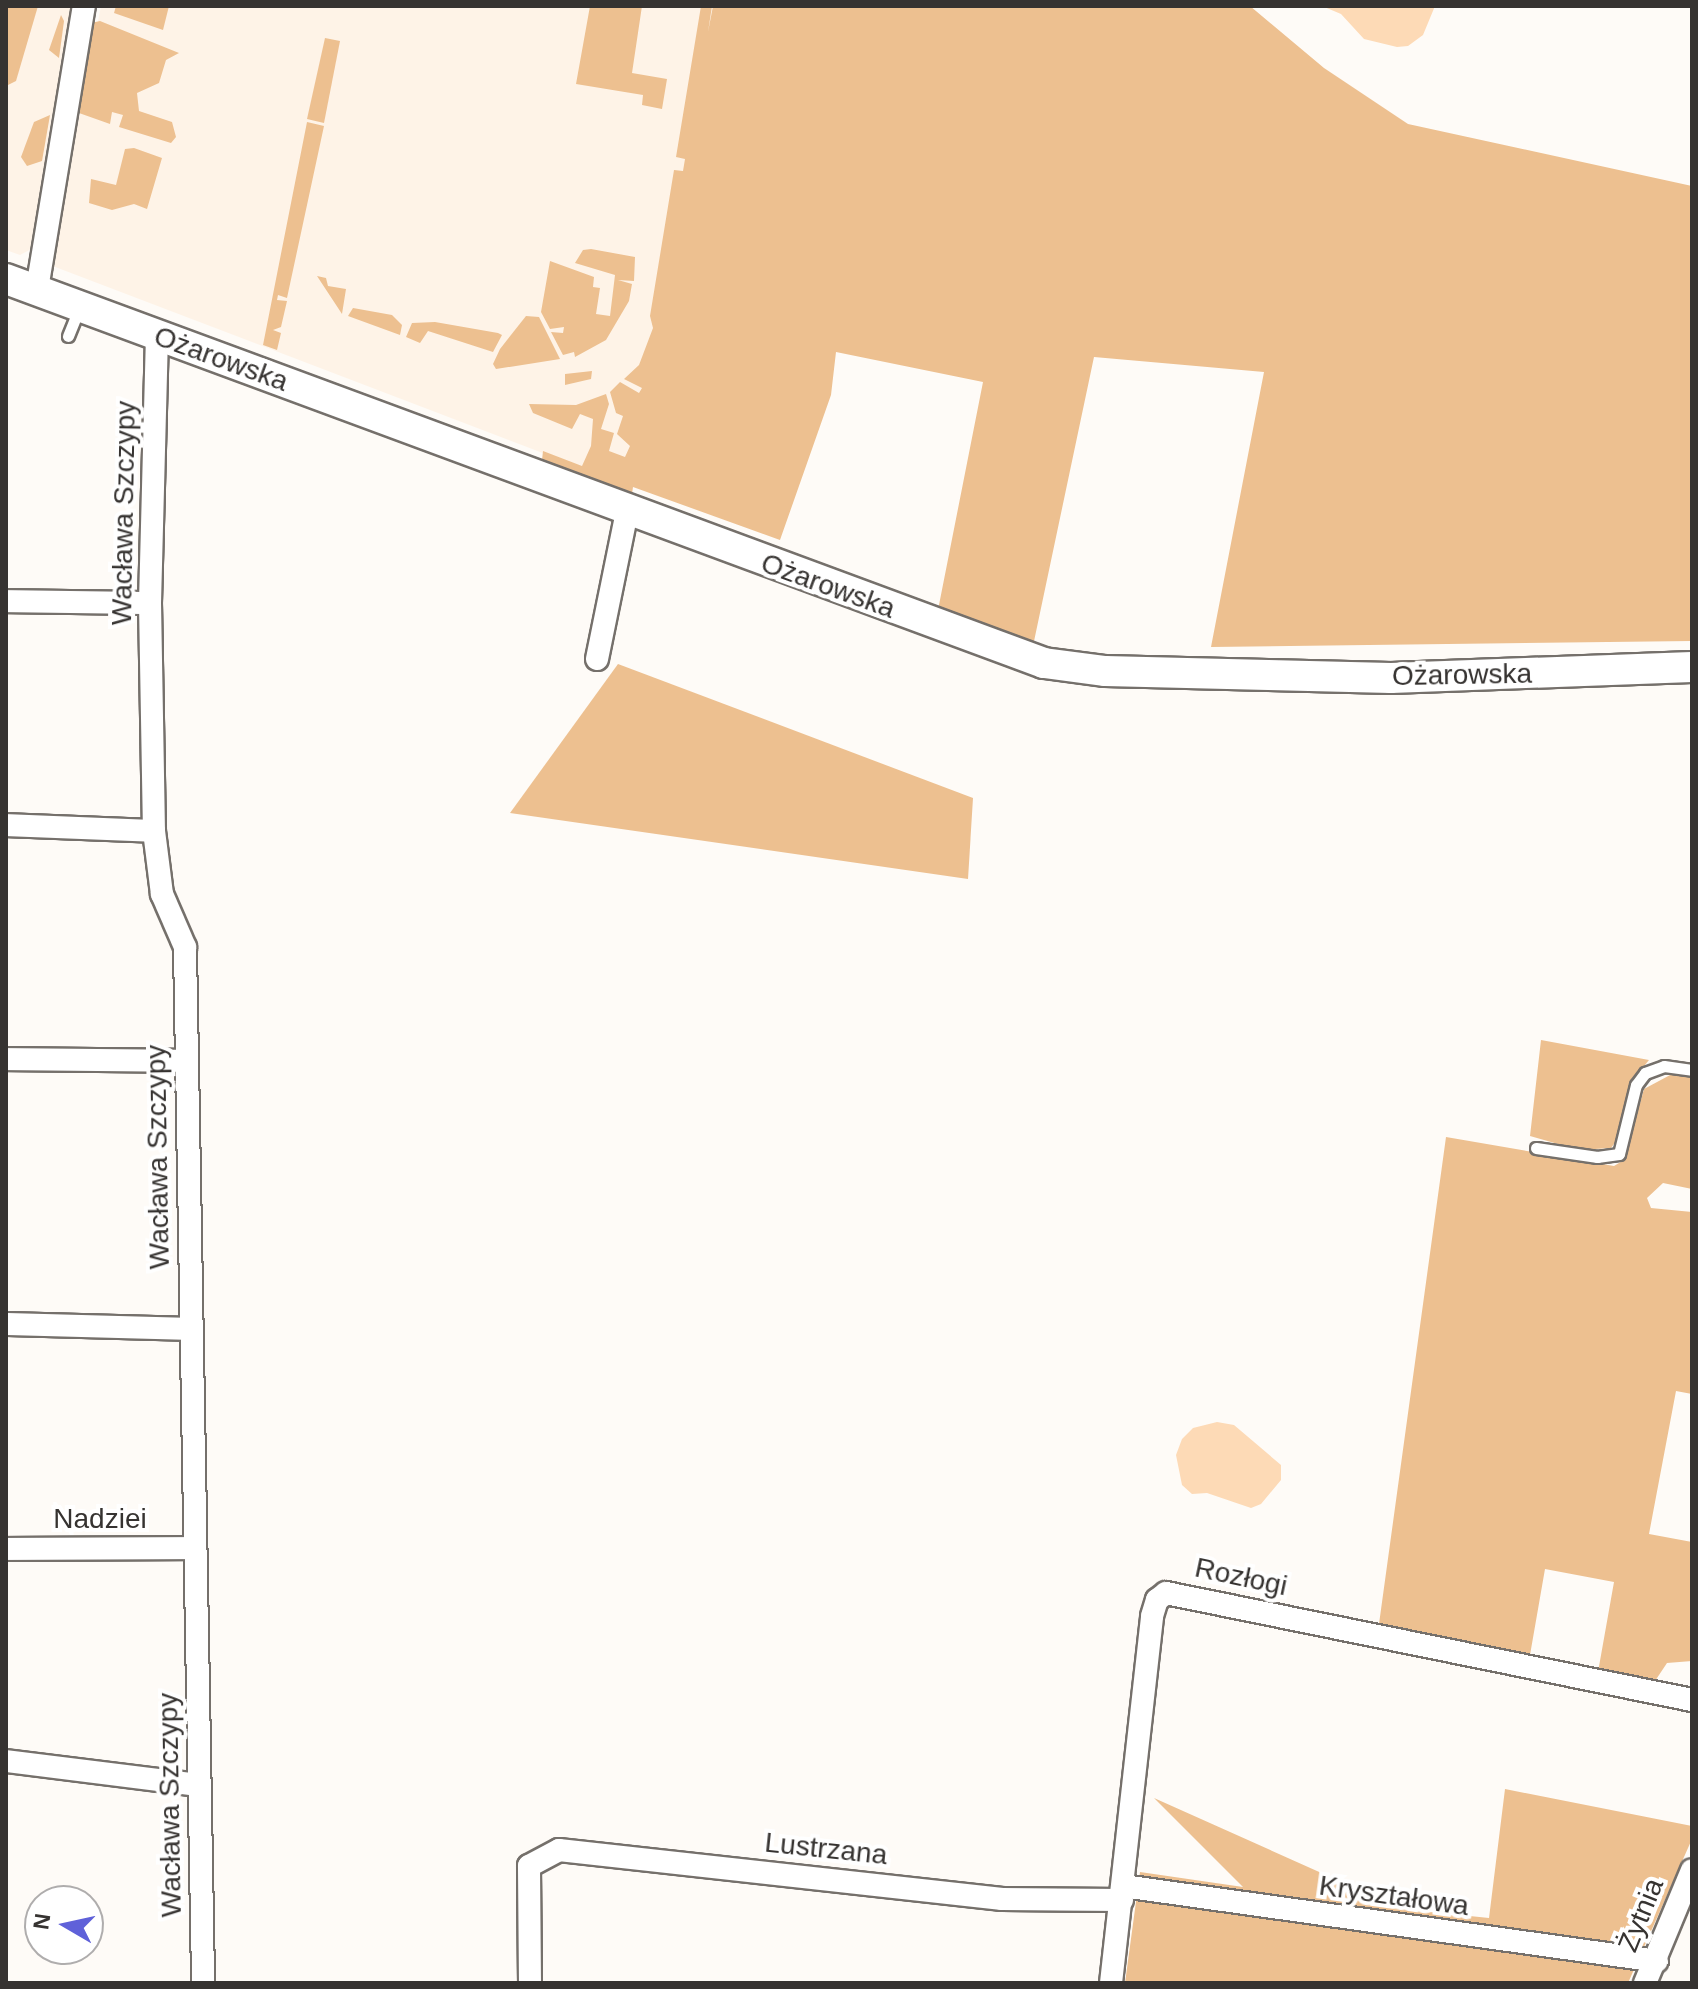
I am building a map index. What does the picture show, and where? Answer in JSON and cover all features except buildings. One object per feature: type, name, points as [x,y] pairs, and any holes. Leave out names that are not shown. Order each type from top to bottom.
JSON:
[{"type":"main road","name":"Ożarowska","points":[[6,279],[989,645],[1074,668],[1391,678],[1692,667]]},
{"type":"street","points":[[37,289],[84,6]]},
{"type":"street","name":"Wacława Szczypy","points":[[157,335],[150,603],[154,831],[162,894],[185,947],[203,1983]]},
{"type":"street","points":[[597,659],[627,511]]},
{"type":"street","points":[[6,601],[150,603]]},
{"type":"street","points":[[6,825],[154,831]]},
{"type":"street","points":[[6,1059],[186,1061]]},
{"type":"street","points":[[6,1324],[191,1329]]},
{"type":"street","name":"Nadziei","points":[[6,1549],[195,1548]]},
{"type":"street","name":"Rozłogi","points":[[1111,1983],[1152,1616],[1157,1600],[1166,1593],[1692,1700]]},
{"type":"street","points":[[6,1761],[200,1785]]},
{"type":"street","name":"Lustrzana","points":[[530,1983],[529,1866],[559,1850],[1002,1899],[1122,1893]]},
{"type":"street","name":"Żytnia","points":[[1645,1983],[1657,1961],[1692,1870]]},
{"type":"street","name":"Kryształowa","points":[[1122,1893],[1657,1961]]},
{"type":"lane","points":[[68,336],[81,305]]},
{"type":"lane","points":[[1536,1148],[1597,1157],[1619,1154],[1636,1085],[1645,1073],[1664,1066],[1692,1070]]},
{"type":"shaded area","points":[[6,6],[73,6],[37,246],[20,255],[6,250]]},
{"type":"shaded area","points":[[6,6],[38,6],[16,81],[6,86]]},
{"type":"shaded area","points":[[101,6],[713,6],[632,487],[50,265]]},
{"type":"shaded area","points":[[116,6],[169,6],[163,30],[114,13]]},
{"type":"shaded area","points":[[590,6],[642,6],[632,73],[667,79],[662,109],[642,105],[643,95],[576,84]]},
{"type":"shaded area","points":[[701,6],[712,6],[708,32],[713,6],[1250,6],[1324,68],[1408,124],[1692,186],[1692,641],[1211,647],[1264,372],[1094,357],[1033,646],[938,610],[983,382],[836,352],[831,395],[780,540],[633,487],[631,501],[550,472],[542,460],[543,451],[582,466],[591,446],[593,419],[580,414],[572,429],[533,413],[529,404],[576,405],[606,394],[609,404],[601,429],[614,433],[609,451],[625,457],[630,446],[617,434],[623,416],[616,413],[610,392],[620,382],[639,393],[642,388],[624,379],[639,365],[653,328],[650,316],[674,170],[683,171],[685,159],[676,157]]},
{"type":"shaded area","points":[[1322,6],[1435,6],[1423,35],[1408,46],[1397,47],[1364,39],[1341,14]]},
{"type":"shaded area","points":[[61,15],[64,21],[59,58],[49,50]]},
{"type":"shaded area","points":[[100,21],[179,53],[166,60],[159,83],[137,93],[139,111],[172,122],[176,137],[171,143],[119,127],[123,115],[112,112],[110,124],[79,113],[91,23]]},
{"type":"shaded area","points":[[325,38],[340,41],[324,123],[307,119]]},
{"type":"shaded area","points":[[50,115],[42,161],[27,166],[21,157],[34,122]]},
{"type":"shaded area","points":[[307,122],[324,126],[287,298],[278,295],[277,300],[287,301],[281,327],[273,330],[281,333],[277,350],[263,345]]},
{"type":"shaded area","points":[[134,148],[162,158],[147,209],[134,204],[112,210],[89,203],[91,179],[116,185],[125,149]]},
{"type":"shaded area","points":[[583,250],[635,257],[634,281],[618,280],[632,284],[629,301],[606,340],[575,357],[574,352],[563,355],[551,332],[563,333],[564,327],[550,329],[541,312],[550,261],[594,277],[593,287],[600,288],[596,314],[610,316],[615,275],[575,263]]},
{"type":"shaded area","points":[[317,276],[326,278],[328,286],[346,289],[342,314]]},
{"type":"shaded area","points":[[353,308],[392,315],[402,325],[400,335],[348,316]]},
{"type":"shaded area","points":[[526,316],[539,317],[560,359],[496,369],[493,364],[500,349]]},
{"type":"shaded area","points":[[435,322],[502,335],[493,352],[428,331],[420,343],[406,337],[412,323]]},
{"type":"shaded area","points":[[592,371],[591,379],[565,385],[565,374]]},
{"type":"shaded area","points":[[618,664],[973,798],[968,879],[510,813]]},
{"type":"shaded area","points":[[1541,1040],[1649,1060],[1631,1082],[1617,1140],[1611,1148],[1579,1150],[1530,1136]]},
{"type":"shaded area","points":[[1672,1074],[1692,1076],[1692,1189],[1663,1183],[1647,1198],[1651,1208],[1692,1212],[1692,1394],[1676,1391],[1649,1534],[1692,1542],[1692,1661],[1667,1663],[1653,1684],[1598,1672],[1614,1582],[1545,1569],[1530,1655],[1379,1624],[1446,1137],[1614,1166],[1624,1160],[1644,1089]]},
{"type":"shaded area","points":[[1217,1422],[1234,1425],[1281,1465],[1281,1480],[1261,1504],[1251,1508],[1207,1493],[1192,1494],[1182,1485],[1176,1455],[1182,1439],[1193,1428]]},
{"type":"shaded area","points":[[1505,1789],[1692,1826],[1692,1839],[1628,1983],[1125,1983],[1140,1872],[1243,1887],[1154,1798],[1402,1909],[1489,1918]]}]
